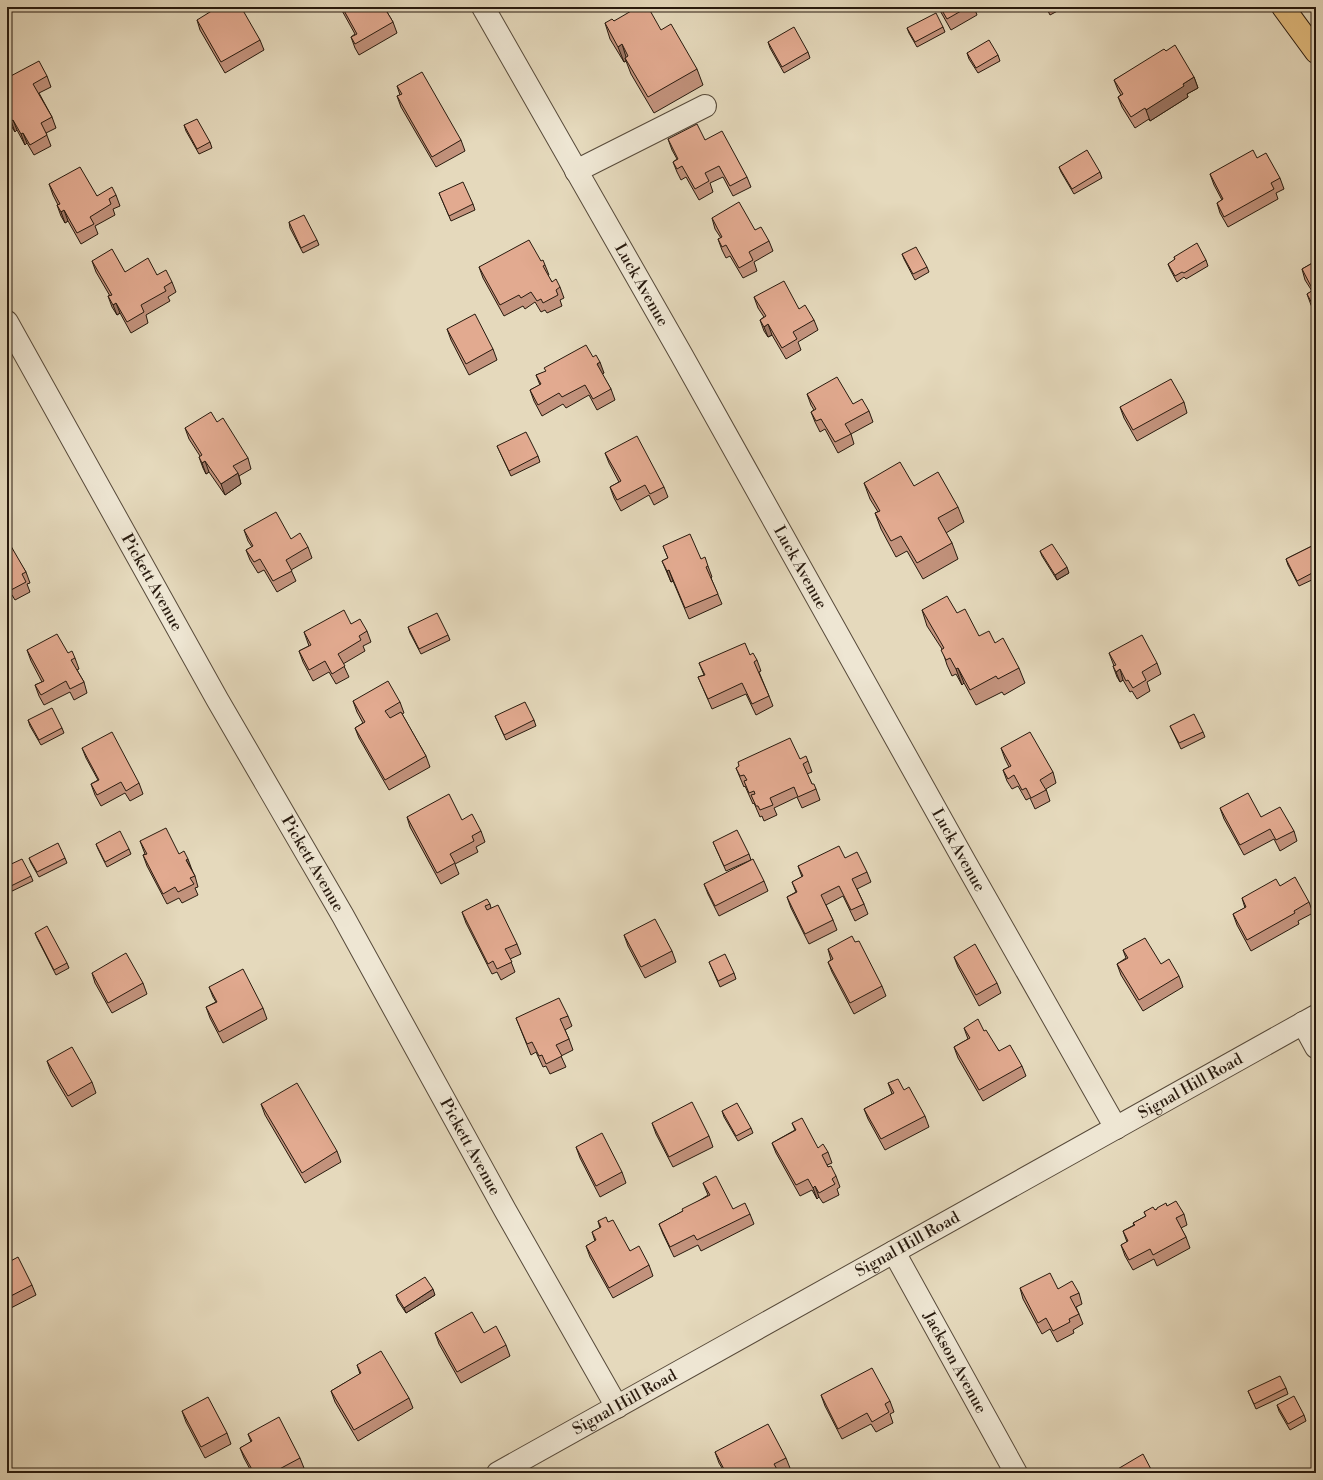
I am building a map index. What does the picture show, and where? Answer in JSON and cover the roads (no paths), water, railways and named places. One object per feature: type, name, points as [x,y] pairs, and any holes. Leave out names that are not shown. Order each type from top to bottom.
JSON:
[{"type":"main road","points":[[1283,7],[1316,52]]},
{"type":"street","name":"Luck Avenue","points":[[483,7],[1116,1128]]},
{"type":"street","points":[[576,171],[705,106]]},
{"type":"street","name":"Pickett Avenue","points":[[7,322],[217,699],[343,916],[505,1210],[616,1407]]},
{"type":"street","points":[[1310,1020],[1316,1047]]},
{"type":"street","name":"Signal Hill Road","points":[[498,1473],[1310,1020]]},
{"type":"street","name":"Jackson Avenue","points":[[894,1252],[1016,1473]]}]
